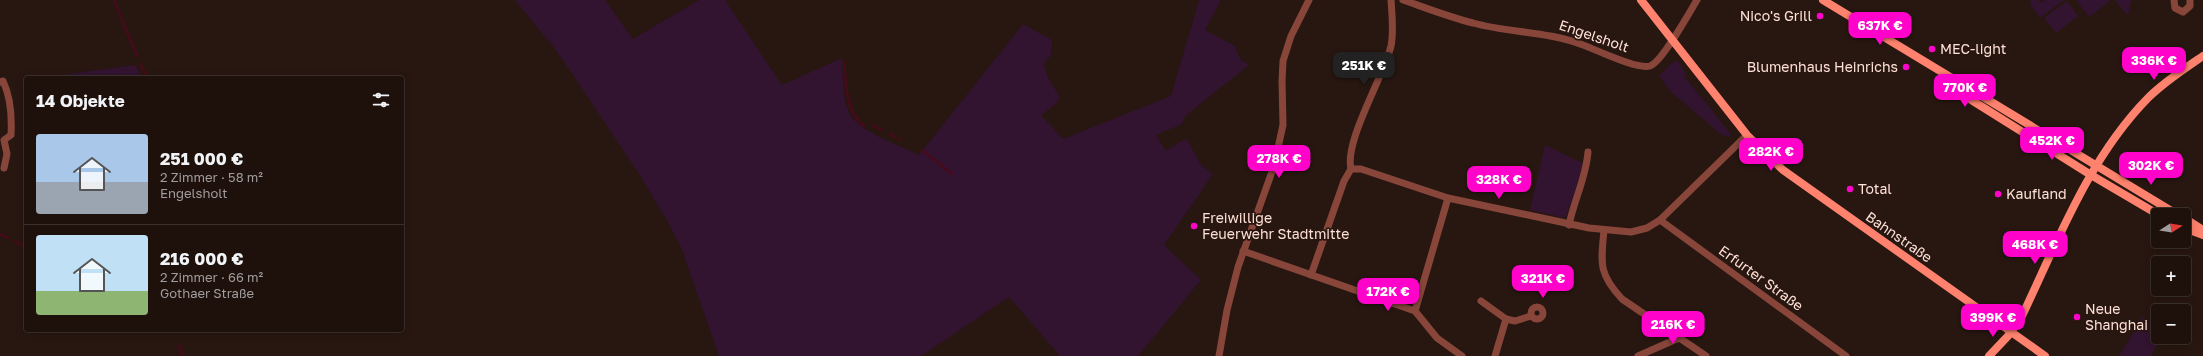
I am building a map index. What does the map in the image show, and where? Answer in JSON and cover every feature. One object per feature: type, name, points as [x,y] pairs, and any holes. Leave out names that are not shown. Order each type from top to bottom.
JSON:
[{"type":"main road","name":"Bahnstraße","points":[[1641,0],[1747,135],[1783,170],[2045,356]]},
{"type":"main road","points":[[1823,0],[2167,208]]},
{"type":"main road","points":[[1989,356],[2012,332],[2021,318],[2091,175],[2128,121],[2149,97],[2203,56]]},
{"type":"main road","points":[[1948,77],[1955,88],[1965,96],[2091,175],[2151,210]]},
{"type":"main road","points":[[2191,222],[2203,230]]},
{"type":"main road","points":[[2191,231],[2203,236]]},
{"type":"street","points":[[1219,356],[1227,310],[1243,251],[1274,166],[1282,131],[1283,61],[1291,36],[1309,0]]},
{"type":"street","points":[[1311,275],[1344,181],[1351,169],[1348,160],[1391,46],[1393,29],[1391,0]]},
{"type":"street","name":"Engelsholt","points":[[1403,0],[1474,23],[1547,34],[1569,39],[1640,66],[1650,66],[1663,56],[1672,38],[1697,0]]},
{"type":"street","points":[[2174,0],[2175,8],[2183,12],[2190,6],[2190,0]]},
{"type":"street","points":[[0,82],[3,81],[9,93],[11,125],[11,135],[2,141],[7,154],[4,168]]},
{"type":"street","points":[[1351,169],[1361,169],[1448,198],[1569,225],[1631,232],[1647,228],[1660,220],[1747,135]]},
{"type":"street","points":[[1569,225],[1573,207],[1587,170],[1588,152]]},
{"type":"street","points":[[1415,311],[1448,198]]},
{"type":"street","name":"Erfurter Straße","points":[[1660,220],[1846,356]]},
{"type":"street","points":[[1604,230],[1602,269],[1612,288],[1622,299],[1706,356]]},
{"type":"street","points":[[1243,251],[1415,311],[1437,338],[1462,356]]},
{"type":"street","points":[[1482,301],[1506,319],[1515,321],[1531,316]]},
{"type":"street","points":[[1495,356],[1506,319]]},
{"type":"street","points":[[1638,356],[1679,338]]},
{"type":"shaded area","points":[[515,0],[605,0],[633,39],[699,0],[725,0],[782,85],[842,58],[845,100],[849,113],[854,120],[870,132],[919,155],[1023,24],[1052,40],[1051,55],[1044,64],[1048,78],[1060,97],[1056,104],[1041,115],[1063,139],[1171,96],[1199,0],[1221,0],[1205,30],[1235,46],[1240,59],[1249,65],[1185,116],[1182,124],[1156,135],[1166,151],[1186,138],[1201,165],[1213,174],[1164,245],[1201,280],[1138,356],[1060,356],[1009,297],[921,356],[719,356],[681,247],[666,219],[641,177],[571,72],[555,49]]},
{"type":"shaded area","points":[[2031,0],[2039,0],[2041,3],[2045,0],[2064,0],[2040,18],[2030,4]]},
{"type":"shaded area","points":[[2076,0],[2109,0],[2110,1],[2089,17]]},
{"type":"shaded area","points":[[2115,0],[2131,0],[2128,16]]},
{"type":"shaded area","points":[[2067,1],[2078,16],[2056,33],[2044,18]]},
{"type":"shaded area","points":[[1678,61],[1686,74],[1684,76],[1731,134],[1729,137],[1722,135],[1671,92],[1659,76],[1673,62]]},
{"type":"shaded area","points":[[135,65],[142,76],[68,76],[68,74]]},
{"type":"shaded area","points":[[1545,145],[1582,163],[1584,169],[1565,218],[1530,210]]},
{"type":"shaded area","points":[[2143,317],[2151,322],[2151,344],[2157,344],[2151,356],[2119,356]]},
{"type":"waterway","points":[[114,0],[137,56]]},
{"type":"waterway","points":[[844,62],[846,88],[850,105],[853,113],[864,126]]},
{"type":"waterway","points":[[140,64],[147,76]]},
{"type":"waterway","points":[[872,125],[882,130]]},
{"type":"waterway","points":[[890,134],[895,137]]},
{"type":"waterway","points":[[922,150],[952,174]]},
{"type":"waterway","points":[[0,234],[8,238]]},
{"type":"waterway","points":[[15,241],[24,246]]},
{"type":"waterway","points":[[179,346],[183,356]]},
{"type":"place","name":"Nico's Grill","points":[[1820,16]]},
{"type":"place","name":"MEC-light","points":[[1932,49]]},
{"type":"place","name":"Blumenhaus Heinrichs","points":[[1906,67]]},
{"type":"place","name":"Total","points":[[1850,189]]},
{"type":"place","name":"Kaufland","points":[[1998,194]]},
{"type":"place","name":"Freiwillige Feuerwehr Stadtmitte","points":[[1194,226]]},
{"type":"place","name":"Neue Shanghai","points":[[2077,317]]}]
